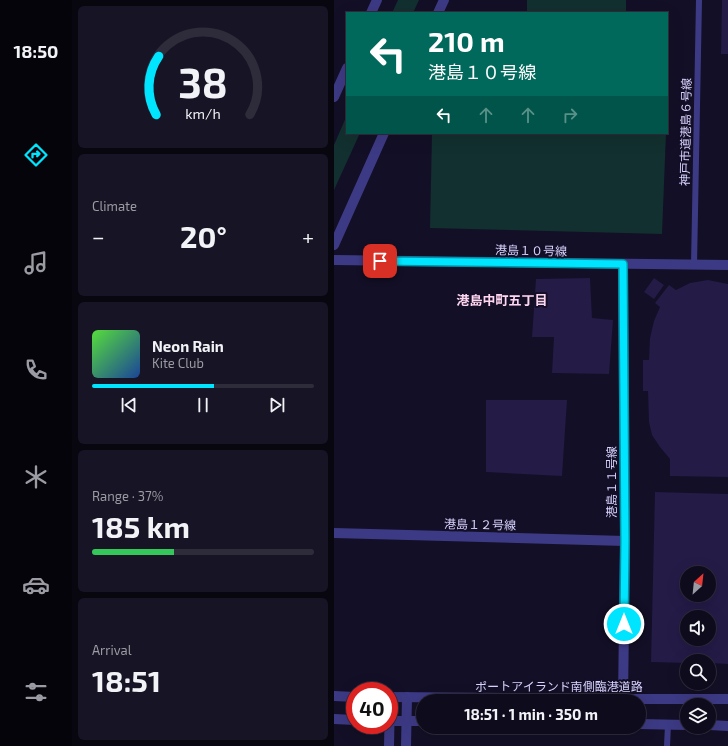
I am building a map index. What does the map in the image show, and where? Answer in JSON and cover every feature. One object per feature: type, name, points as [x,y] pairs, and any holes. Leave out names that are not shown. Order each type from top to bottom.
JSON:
[{"type":"street","points":[[371,12],[377,0]]},
{"type":"street","points":[[438,12],[444,0]]},
{"type":"street","points":[[334,97],[346,70]]},
{"type":"street","points":[[334,245],[384,134]]},
{"type":"street","name":"港島１０号線","points":[[334,260],[728,265]]},
{"type":"street","name":"港島１１号線","points":[[623,264],[625,541],[623,694]]},
{"type":"street","name":"港島１２号線","points":[[334,533],[625,541]]},
{"type":"street","points":[[334,696],[346,697]]},
{"type":"street","name":"ポートアイランド南側臨港道路","points":[[398,697],[416,697]]},
{"type":"street","points":[[406,746],[407,697]]},
{"type":"street","name":"ポートアイランド南側臨港道路","points":[[646,700],[728,699]]},
{"type":"street","points":[[334,720],[346,720]]},
{"type":"street","points":[[398,721],[416,721]]},
{"type":"street","points":[[646,724],[680,725]]},
{"type":"street","points":[[716,725],[728,726]]},
{"type":"street","points":[[389,734],[389,746]]},
{"type":"lane","name":"神戸市道港島６号線","points":[[694,265],[699,0]]},
{"type":"lane","points":[[667,746],[668,725]]},
{"type":"green space","points":[[398,0],[419,0],[413,12],[392,12]]},
{"type":"green space","points":[[527,0],[626,0],[626,12],[527,12]]},
{"type":"green space","points":[[346,117],[346,134],[360,134],[334,190],[334,145]]},
{"type":"green space","points":[[432,134],[666,134],[662,234],[430,228]]},
{"type":"building","points":[[722,0],[728,0],[728,54],[721,54]]},
{"type":"building","points":[[590,278],[592,318],[613,320],[609,374],[552,373],[554,337],[532,337],[536,279]]},
{"type":"building","points":[[654,278],[664,285],[654,299],[644,292]]},
{"type":"building","points":[[708,280],[728,284],[728,477],[670,476],[670,459],[652,435],[649,422],[648,391],[643,391],[643,360],[649,360],[650,338],[654,321],[660,307],[655,303],[669,285],[676,290],[690,283]]},
{"type":"building","points":[[486,400],[567,400],[562,476],[486,472]]},
{"type":"building","points":[[655,492],[728,494],[728,664],[716,663],[716,654],[680,654],[680,663],[651,662]]},
{"type":"district","name":"港島中町五丁目","points":[[502,300]]},
{"type":"route","points":[[380,261],[623,264],[625,541],[624,624]]}]
